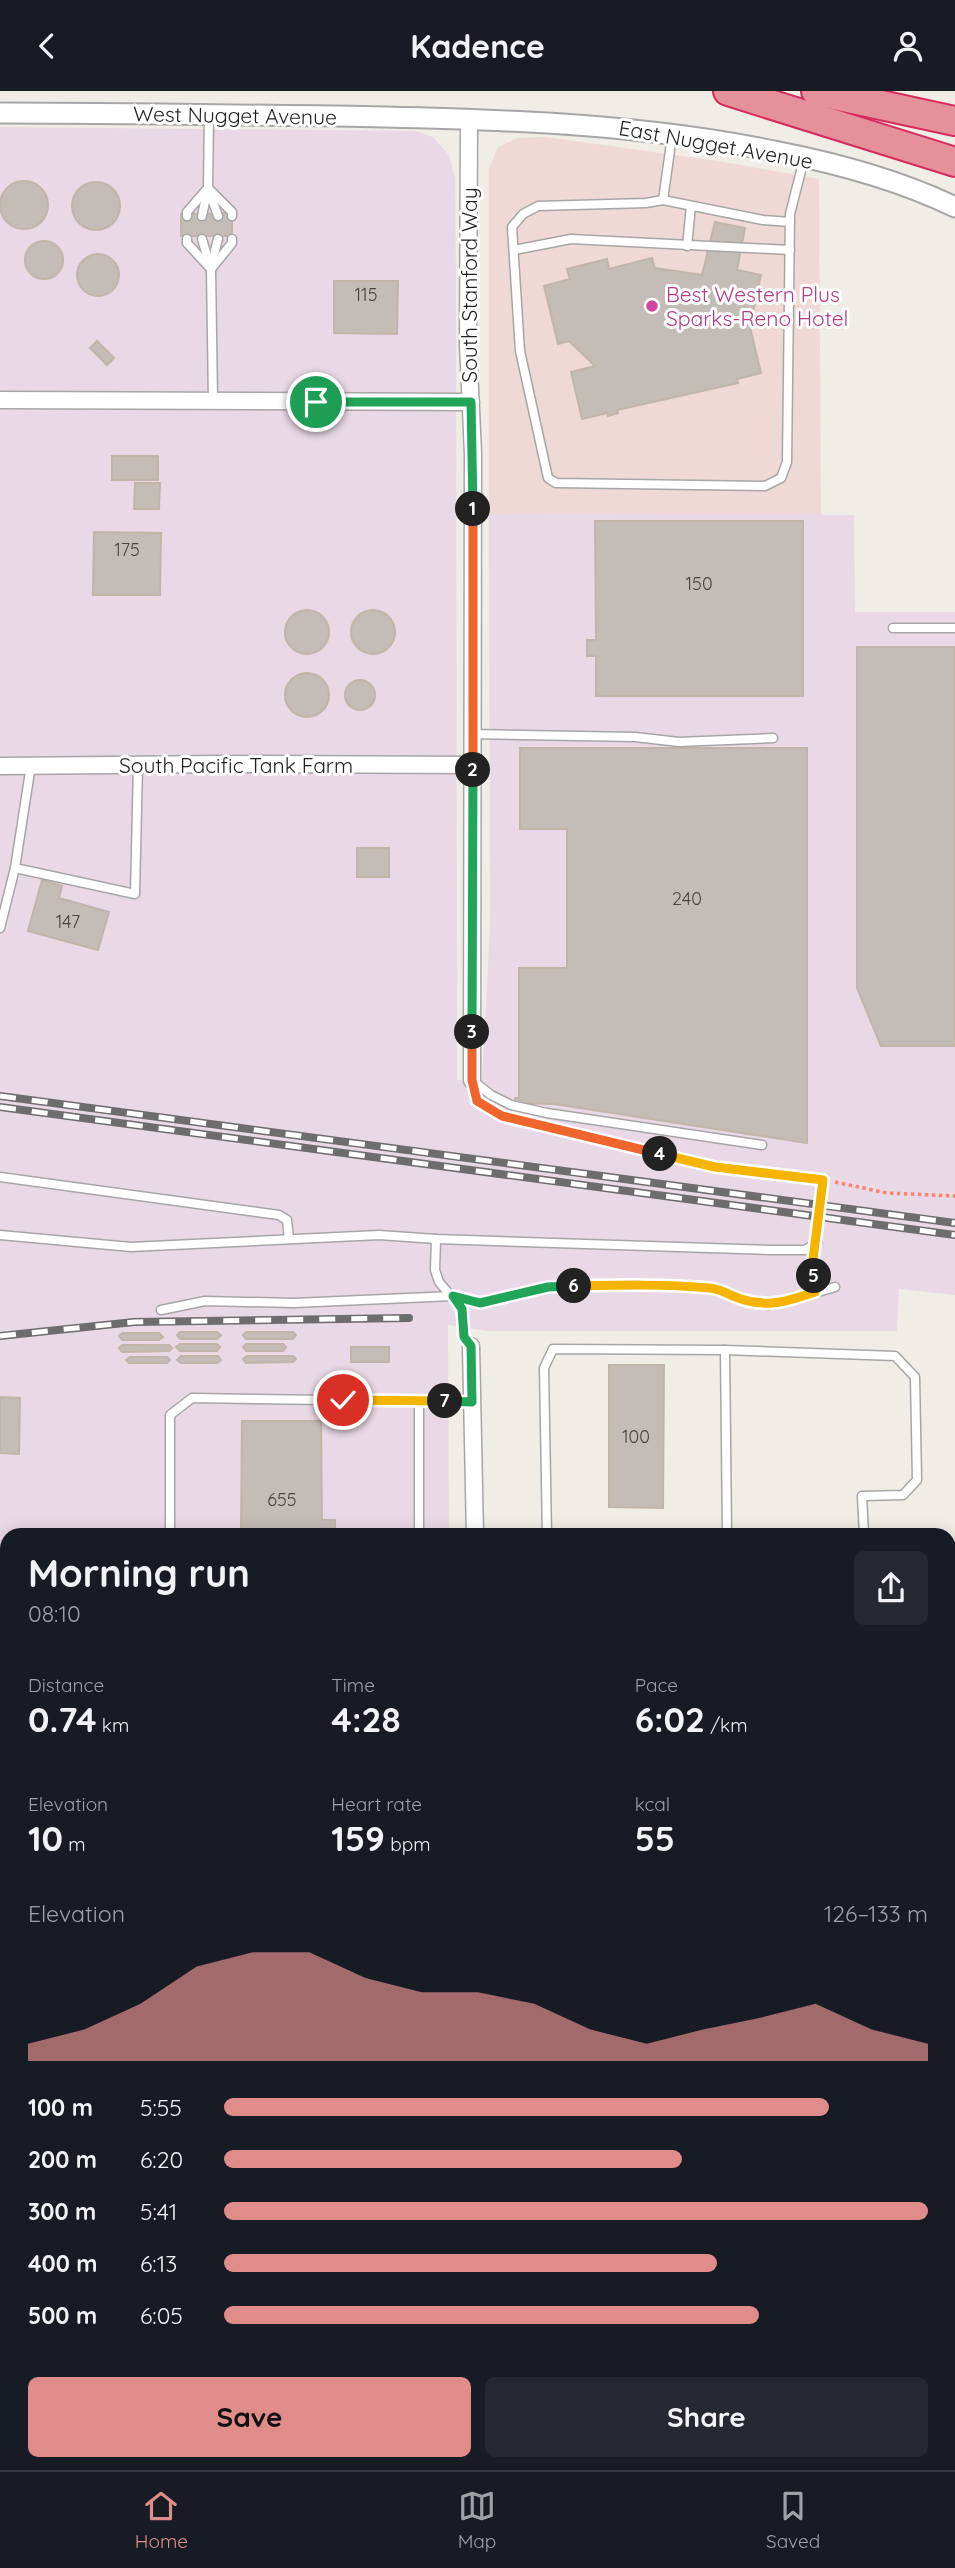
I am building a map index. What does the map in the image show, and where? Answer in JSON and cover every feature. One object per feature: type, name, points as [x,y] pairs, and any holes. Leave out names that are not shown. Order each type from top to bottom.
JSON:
[{"type":"highway","points":[[728,91],[955,163]]},
{"type":"highway","points":[[816,91],[955,121]]},
{"type":"street","name":"West Nugget Avenue","points":[[0,113],[469,119]]},
{"type":"street","name":"East Nugget Avenue","points":[[469,119],[565,123],[672,133],[805,157],[902,185],[955,207]]},
{"type":"street","name":"South Stanford Way","points":[[469,119],[468,345],[473,453],[472,1080]]},
{"type":"street","points":[[0,400],[471,402]]},
{"type":"street","name":"South Pacific Tank Farm","points":[[0,766],[473,765]]},
{"type":"street","points":[[471,1346],[475,1528]]},
{"type":"lane","points":[[202,216],[208,188],[209,115]]},
{"type":"lane","points":[[663,201],[672,133]]},
{"type":"lane","points":[[790,222],[762,220],[663,201],[538,206],[523,214],[512,227],[520,351],[548,478],[556,483],[765,486],[781,478],[787,462],[790,250],[790,222],[790,214],[805,157]]},
{"type":"lane","points":[[187,216],[187,212],[208,188]]},
{"type":"lane","points":[[208,188],[218,216]]},
{"type":"lane","points":[[208,188],[232,212],[232,216]]},
{"type":"lane","points":[[687,246],[691,206]]},
{"type":"lane","points":[[187,239],[187,243],[211,269]]},
{"type":"lane","points":[[202,239],[211,269]]},
{"type":"lane","points":[[213,401],[211,269],[218,239]]},
{"type":"lane","points":[[211,269],[232,243],[232,239]]},
{"type":"lane","points":[[514,250],[571,239],[790,250]]},
{"type":"lane","points":[[892,628],[955,628]]},
{"type":"lane","points":[[473,734],[635,737],[679,741],[773,738]]},
{"type":"lane","points":[[0,928],[15,868],[31,765]]},
{"type":"lane","points":[[15,868],[135,894],[138,765]]},
{"type":"lane","points":[[472,1080],[491,1095],[511,1105],[547,1113],[762,1145]]},
{"type":"lane","points":[[0,1177],[279,1215],[287,1220],[289,1239]]},
{"type":"lane","points":[[815,1292],[813,1259],[823,1180]]},
{"type":"lane","points":[[0,1235],[131,1247],[379,1235],[769,1250],[805,1250],[817,1243]]},
{"type":"lane","points":[[436,1239],[435,1270],[439,1282],[462,1309],[464,1337],[471,1346]]},
{"type":"lane","points":[[161,1310],[205,1301],[294,1303],[453,1296],[480,1303],[548,1287],[633,1285],[714,1288],[768,1305],[835,1287]]},
{"type":"lane","points":[[547,1528],[544,1368],[553,1349],[725,1350],[895,1356],[915,1377],[917,1480],[903,1495],[862,1496],[863,1528]]},
{"type":"lane","points":[[725,1350],[727,1528]]},
{"type":"lane","points":[[170,1528],[170,1415],[191,1398],[472,1402]]},
{"type":"lane","points":[[419,1401],[419,1528]]},
{"type":"path","points":[[548,1127],[715,1167],[823,1180],[887,1193],[955,1196]]},
{"type":"shaded area","points":[[0,127],[415,131],[433,137],[449,155],[455,178],[457,1080],[482,1079],[490,927],[489,514],[854,515],[855,612],[955,612],[955,1295],[899,1289],[897,1331],[488,1331],[448,1325],[449,1528],[0,1528]]},
{"type":"shaded area","points":[[546,137],[718,161],[819,179],[821,516],[489,514],[489,169],[498,147],[518,138]]},
{"type":"building","points":[[24,181],[33,182],[41,188],[47,196],[47,214],[41,222],[33,228],[24,229],[15,228],[7,222],[1,214],[0,205],[1,196],[7,188],[15,182]]},
{"type":"building","points":[[96,182],[113,189],[120,206],[113,223],[96,230],[79,223],[72,206],[79,189]]},
{"type":"building","points":[[232,213],[232,236],[181,236],[181,214]]},
{"type":"building","name":"Best Western Plus Sparks-Reno Hotel","points":[[715,222],[745,228],[737,270],[761,275],[750,327],[761,373],[737,379],[738,383],[617,410],[618,413],[608,416],[607,413],[582,419],[571,372],[595,366],[569,341],[558,344],[544,286],[570,279],[567,269],[607,259],[609,269],[652,258],[655,268],[702,275]]},
{"type":"building","points":[[44,241],[57,247],[63,260],[57,273],[44,279],[31,273],[25,260],[31,247]]},
{"type":"building","points":[[98,254],[113,260],[119,275],[113,290],[98,296],[83,290],[77,275],[83,260]]},
{"type":"building","points":[[334,281],[398,281],[397,334],[334,333]]},
{"type":"building","points":[[97,341],[114,358],[107,365],[90,348]]},
{"type":"building","points":[[112,456],[158,456],[158,480],[112,480]]},
{"type":"building","points":[[135,483],[160,483],[159,509],[134,509]]},
{"type":"building","points":[[595,521],[803,521],[803,696],[596,696],[596,656],[587,656],[587,640],[596,640]]},
{"type":"building","points":[[94,532],[161,533],[160,595],[93,595]]},
{"type":"building","points":[[307,610],[322,617],[329,632],[322,647],[307,654],[292,647],[285,632],[292,617]]},
{"type":"building","points":[[373,610],[388,617],[395,632],[388,647],[373,654],[358,647],[351,632],[358,617]]},
{"type":"building","points":[[857,647],[955,647],[955,1046],[881,1046],[857,988]]},
{"type":"building","points":[[307,673],[322,680],[329,695],[322,710],[307,717],[292,710],[285,695],[292,680]]},
{"type":"building","points":[[360,680],[371,684],[375,695],[371,706],[360,710],[349,706],[345,695],[349,684]]},
{"type":"building","points":[[520,748],[807,748],[807,1143],[554,1104],[515,1103],[515,1098],[519,1098],[519,968],[567,968],[567,829],[520,829]]},
{"type":"building","points":[[357,848],[389,848],[389,877],[357,877]]},
{"type":"building","points":[[42,880],[62,886],[59,898],[109,912],[98,950],[28,931]]},
{"type":"building","points":[[180,1332],[217,1332],[221,1335],[217,1339],[180,1339],[177,1335]]},
{"type":"building","points":[[246,1332],[293,1332],[296,1335],[293,1339],[246,1339],[243,1335]]},
{"type":"building","points":[[122,1333],[159,1333],[163,1337],[159,1340],[122,1340],[119,1336]]},
{"type":"building","points":[[180,1344],[217,1344],[220,1347],[217,1351],[180,1351],[176,1347]]},
{"type":"building","points":[[246,1344],[283,1344],[286,1347],[283,1351],[246,1351],[243,1347]]},
{"type":"building","points":[[122,1345],[169,1345],[172,1348],[169,1351],[122,1352],[119,1348]]},
{"type":"building","points":[[351,1347],[389,1347],[389,1362],[351,1362]]},
{"type":"building","points":[[181,1356],[218,1356],[221,1360],[217,1363],[181,1363],[177,1360]]},
{"type":"building","points":[[247,1356],[293,1356],[296,1359],[293,1362],[246,1363],[243,1359]]},
{"type":"building","points":[[130,1357],[167,1357],[170,1360],[167,1363],[129,1363],[126,1360]]},
{"type":"building","points":[[609,1365],[664,1365],[663,1508],[609,1507]]},
{"type":"building","points":[[0,1397],[20,1398],[19,1454],[0,1453]]},
{"type":"building","points":[[242,1421],[321,1421],[322,1520],[335,1520],[335,1528],[241,1528]]},
{"type":"railway","points":[[0,1096],[955,1223]]},
{"type":"railway","points":[[0,1107],[955,1235]]},
{"type":"railway","points":[[0,1336],[134,1322],[409,1318]]},
{"type":"place","name":"Best Western Plus Sparks-Reno Hotel","points":[[652,306]]},
{"type":"route","points":[[316,402],[471,402],[472,1080],[477,1101],[502,1116],[715,1167],[823,1180],[813,1259],[815,1292],[768,1305],[714,1288],[633,1285],[548,1287],[480,1303],[453,1296],[462,1309],[464,1337],[471,1346],[472,1402],[343,1400]]}]
